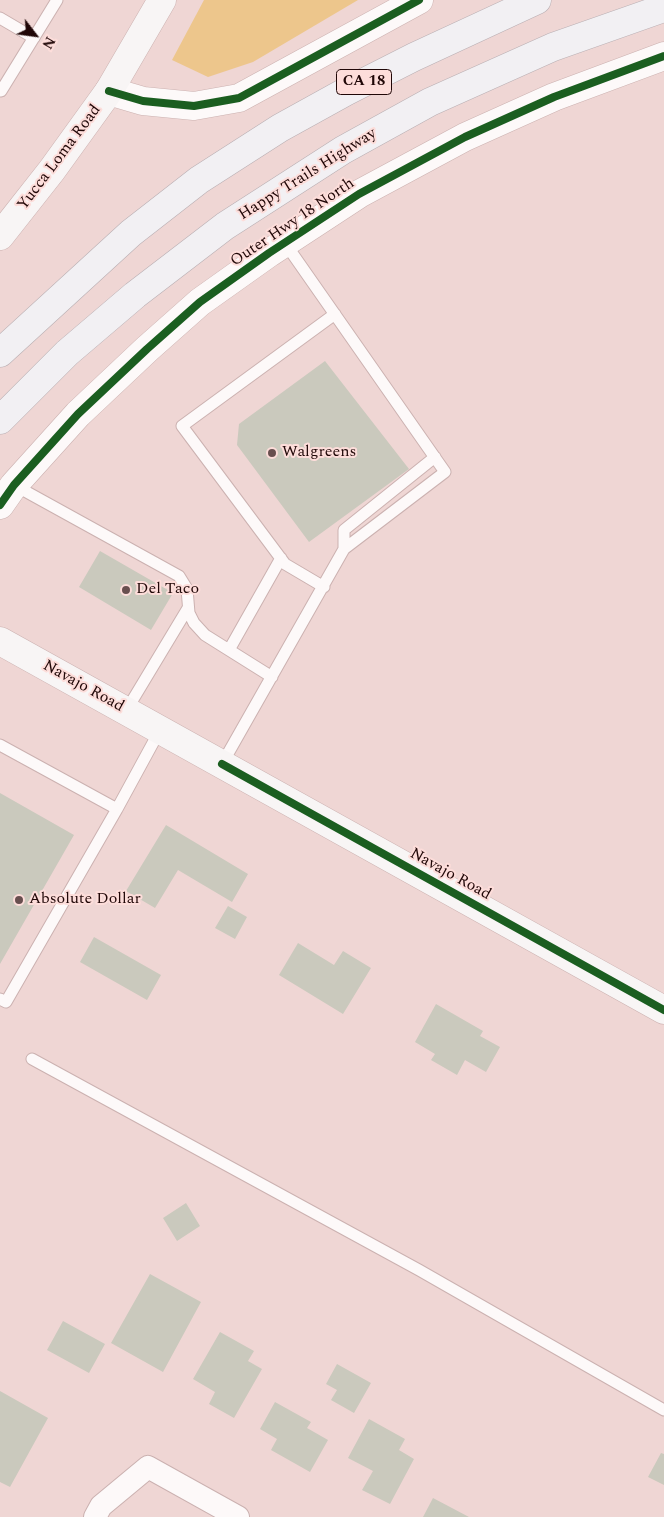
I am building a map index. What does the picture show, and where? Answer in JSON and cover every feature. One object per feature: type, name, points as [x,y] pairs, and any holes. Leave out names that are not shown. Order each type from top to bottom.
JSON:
[{"type":"main road","name":"CA 18","points":[[0,353],[131,233],[199,180],[280,128],[348,91],[414,57],[537,0]]},
{"type":"main road","name":"Yucca Loma Road","points":[[0,236],[52,170],[109,91],[159,1]]},
{"type":"main road","name":"Happy Trails Highway","points":[[0,420],[67,353],[135,295],[225,226],[343,150],[430,102],[553,47],[664,8]]},
{"type":"main road","name":"Navajo Road","points":[[0,641],[664,1010]]},
{"type":"street","points":[[109,91],[143,101],[194,106],[238,98],[419,0]]},
{"type":"street","name":"Outer Hwy 18 North","points":[[7,495],[78,414],[147,349],[200,302],[285,243],[359,194],[465,137],[554,97],[664,56]]},
{"type":"street","points":[[95,1517],[101,1506],[148,1467],[238,1517]]},
{"type":"lane","points":[[0,91],[57,0]]},
{"type":"lane","points":[[0,18],[34,38]]},
{"type":"lane","points":[[222,764],[344,550],[445,472],[285,243]]},
{"type":"lane","points":[[324,586],[286,564],[182,426],[335,314]]},
{"type":"lane","points":[[344,550],[344,530],[435,457]]},
{"type":"lane","points":[[7,495],[179,576],[187,589],[189,613],[194,623],[205,635],[272,677]]},
{"type":"lane","points":[[229,650],[281,558]]},
{"type":"lane","points":[[126,711],[188,608]]},
{"type":"lane","points":[[0,999],[6,1002],[117,809],[160,730]]},
{"type":"lane","points":[[0,745],[117,809]]},
{"type":"lane","points":[[32,1059],[419,1270],[664,1410]]},
{"type":"shaded area","points":[[204,0],[358,0],[253,62],[208,77],[172,60]]},
{"type":"building","name":"Walgreens","points":[[325,361],[409,469],[309,542],[237,445],[239,424]]},
{"type":"building","name":"Del Taco","points":[[100,551],[173,593],[151,630],[79,587]]},
{"type":"building","name":"Absolute Dollar","points":[[0,793],[74,835],[0,964]]},
{"type":"building","points":[[166,825],[248,874],[232,902],[178,870],[155,908],[126,891]]},
{"type":"building","points":[[228,906],[247,917],[235,939],[215,928]]},
{"type":"building","points":[[94,937],[161,975],[147,1000],[80,962]]},
{"type":"building","points":[[298,943],[334,965],[343,951],[371,968],[343,1014],[279,975]]},
{"type":"building","points":[[436,1004],[483,1031],[480,1036],[500,1047],[486,1072],[465,1060],[457,1075],[431,1060],[435,1054],[415,1042]]},
{"type":"building","points":[[186,1203],[200,1226],[177,1241],[163,1218]]},
{"type":"building","points":[[150,1274],[201,1302],[163,1372],[111,1343]]},
{"type":"building","points":[[63,1321],[105,1344],[89,1373],[47,1350]]},
{"type":"building","points":[[220,1332],[254,1351],[248,1361],[262,1369],[234,1418],[209,1404],[215,1392],[193,1379]]},
{"type":"building","points":[[337,1364],[371,1383],[354,1413],[331,1400],[337,1390],[326,1384]]},
{"type":"building","points":[[0,1391],[48,1418],[10,1487],[0,1482]]},
{"type":"building","points":[[275,1402],[311,1422],[307,1428],[328,1440],[310,1472],[271,1450],[277,1439],[260,1429]]},
{"type":"building","points":[[369,1419],[405,1439],[399,1450],[414,1459],[390,1504],[362,1490],[373,1471],[348,1458]]},
{"type":"building","points":[[661,1453],[664,1454],[664,1485],[648,1477]]},
{"type":"building","points":[[433,1498],[469,1517],[423,1517]]},
{"type":"cycle path","points":[[109,91],[143,101],[194,106],[239,98],[419,0]]},
{"type":"cycle path","points":[[0,505],[14,485],[78,414],[147,349],[200,302],[269,253],[359,194],[465,137],[554,97],[664,56]]},
{"type":"cycle path","points":[[222,764],[664,1010]]},
{"type":"place","name":"Walgreens","points":[[272,453]]},
{"type":"place","name":"Del Taco","points":[[126,590]]},
{"type":"place","name":"Absolute Dollar","points":[[19,900]]}]
